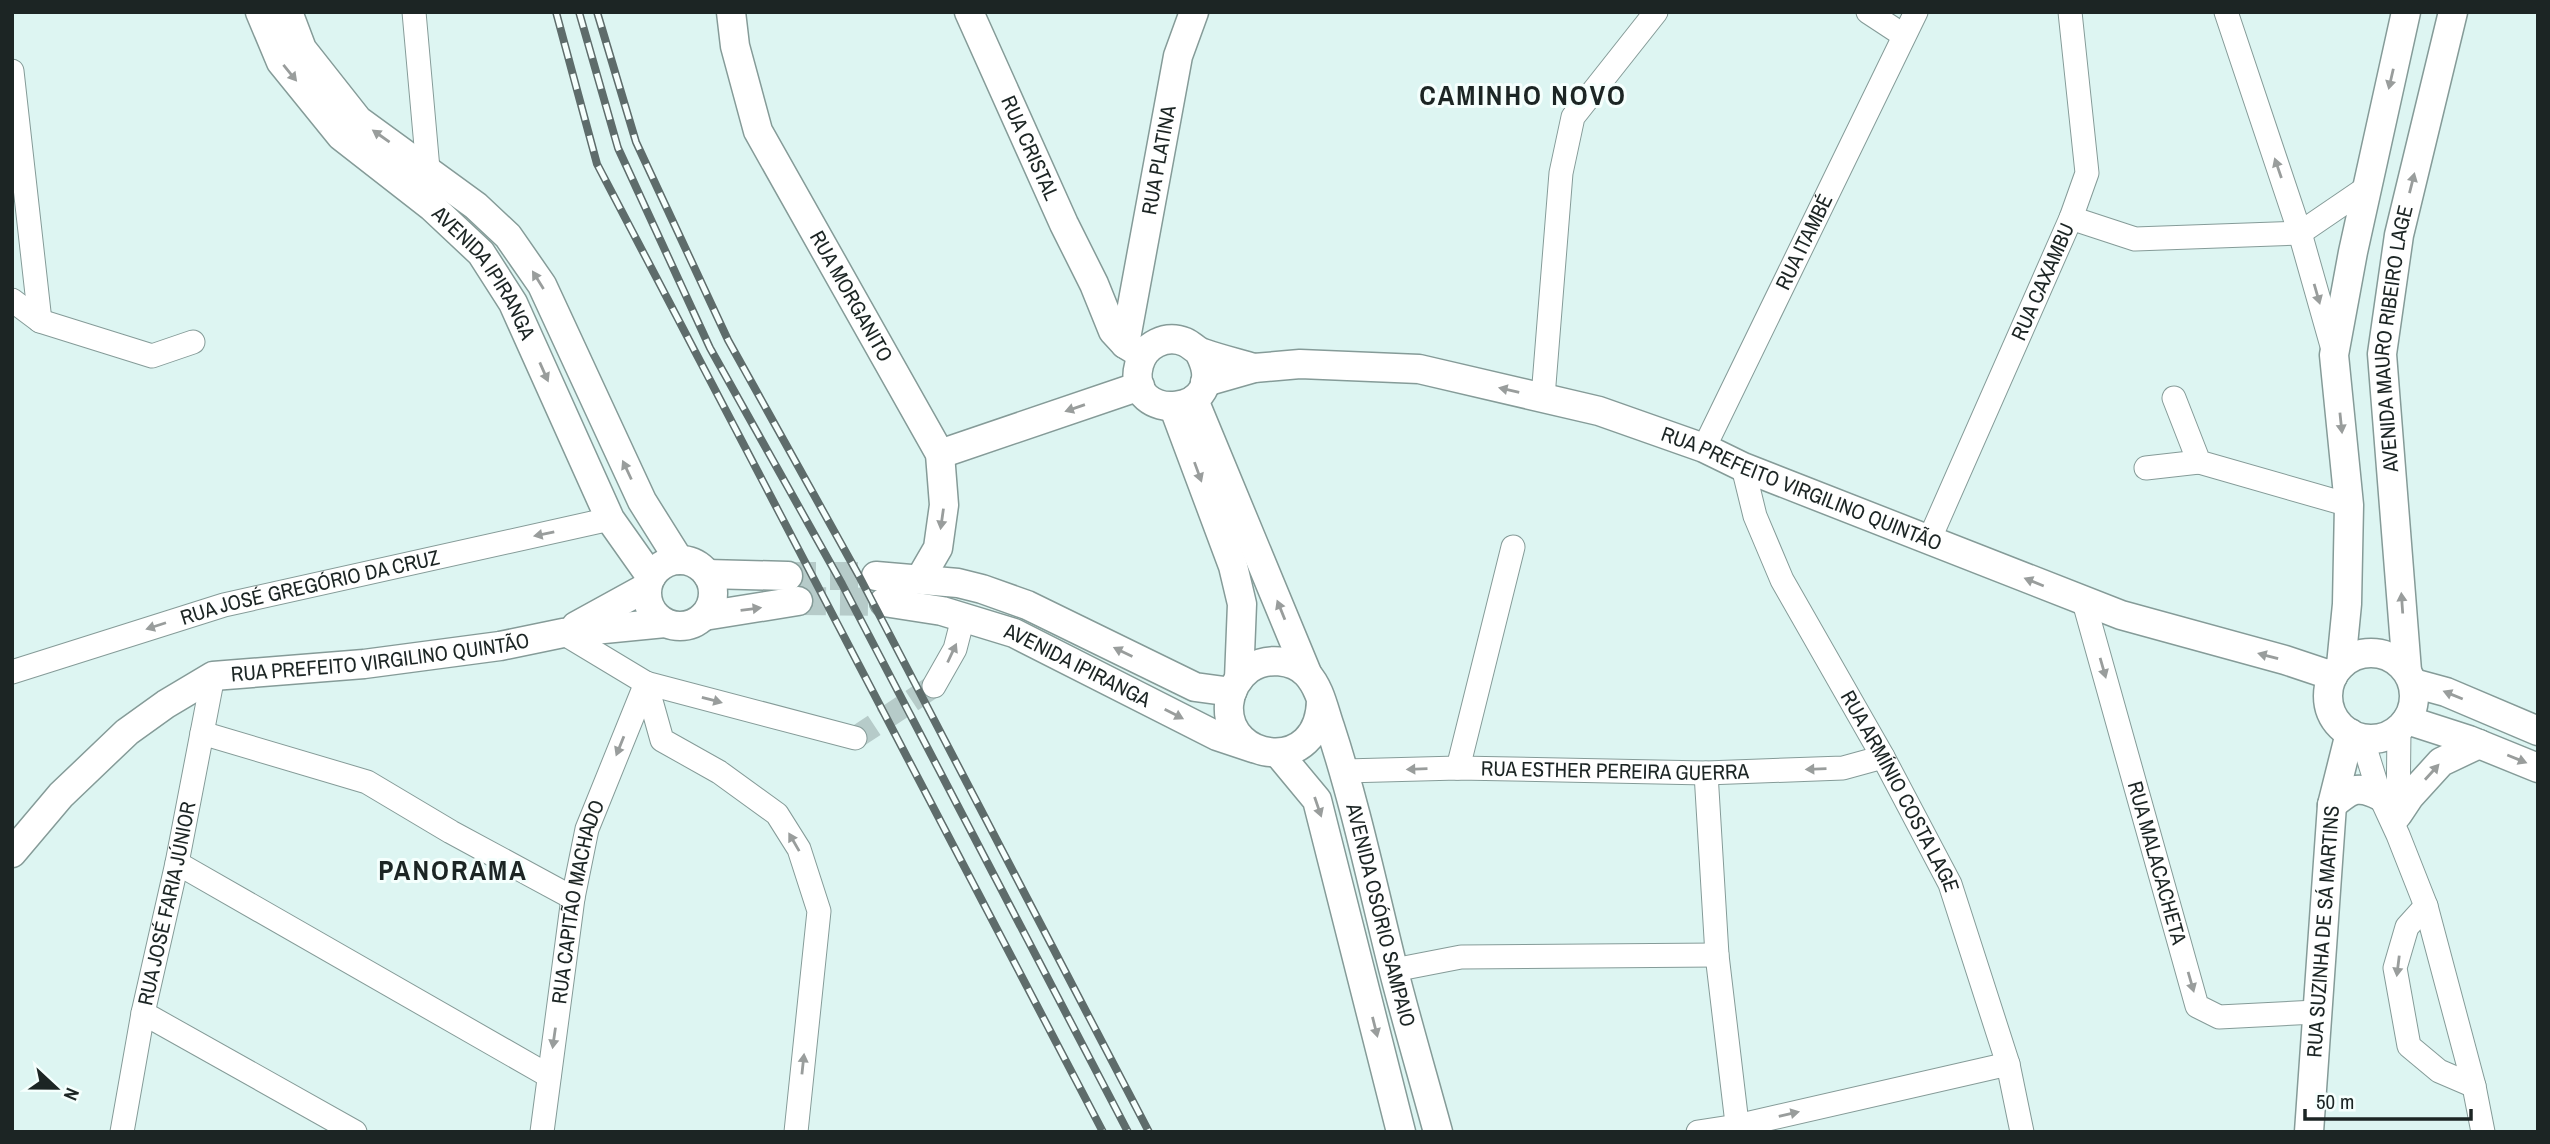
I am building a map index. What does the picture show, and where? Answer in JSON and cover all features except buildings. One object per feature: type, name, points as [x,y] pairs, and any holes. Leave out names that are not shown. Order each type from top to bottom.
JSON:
[{"type":"street","name":"AVENIDA IPIRANGA","points":[[260,12],[281,62],[341,136],[432,207],[481,253],[513,303],[611,519],[649,582]]},
{"type":"street","name":"AVENIDA IPIRANGA","points":[[288,12],[302,50],[358,120],[476,206],[508,236],[542,285],[642,502],[679,560]]},
{"type":"street","points":[[414,12],[428,169]]},
{"type":"street","name":"RUA MORGANITO","points":[[731,12],[735,46],[758,131],[940,454],[944,505],[938,548],[920,579]]},
{"type":"street","name":"RUA CRISTAL","points":[[969,12],[1113,331],[1134,349]]},
{"type":"street","name":"RUA PLATINA","points":[[1134,349],[1129,310],[1178,56],[1194,12]]},
{"type":"street","points":[[1543,397],[1561,173],[1573,117],[1656,12]]},
{"type":"street","points":[[1868,12],[1903,35]]},
{"type":"street","name":"RUA ITAMBÉ","points":[[1704,449],[1916,12]]},
{"type":"street","name":"RUA CAXAMBU","points":[[1930,538],[2071,218],[2087,173],[2070,12]]},
{"type":"street","points":[[2226,12],[2300,233],[2334,355],[2349,505],[2347,604],[2337,671],[2329,689],[2329,702],[2332,714],[2340,725],[2356,736],[2392,815],[2426,906],[2474,1086],[2483,1132]]},
{"type":"street","points":[[2334,355],[2406,12]]},
{"type":"street","name":"AVENIDA MAURO RIBEIRO LAGE","points":[[2410,677],[2382,354],[2399,235],[2453,12]]},
{"type":"street","points":[[12,71],[40,321]]},
{"type":"street","points":[[2071,218],[2135,239],[2300,233],[2367,188]]},
{"type":"street","name":"RUA CRISTAL","points":[[1094,284],[1129,310]]},
{"type":"street","points":[[12,300],[40,321],[152,356],[193,342]]},
{"type":"street","points":[[1129,310],[1173,339],[1191,345],[1199,352],[1206,372],[1191,397],[1242,604],[1235,685],[1229,707],[1231,722],[1238,735],[1270,752],[1293,750],[1306,742],[1315,730],[1321,715],[1321,700],[1307,673],[1191,397]]},
{"type":"street","points":[[1173,339],[1134,349],[1140,386],[1154,403],[1191,397]]},
{"type":"street","name":"RUA PREFEITO VIRGILINO QUINTÃO","points":[[1199,352],[1254,368]]},
{"type":"street","name":"RUA PREFEITO VIRGILINO QUINTÃO","points":[[1191,397],[1254,368],[1300,364],[1419,369],[1543,397],[1599,411],[1704,449],[1743,467],[2121,615],[2285,660],[2337,671]]},
{"type":"street","points":[[940,454],[1140,386]]},
{"type":"street","points":[[2174,398],[2199,462]]},
{"type":"street","points":[[2146,468],[2199,462],[2349,505]]},
{"type":"street","name":"RUA ARMÍNIO COSTA LAGE","points":[[1743,467],[1755,516],[1782,580],[1883,757],[1950,884],[2008,1064],[2022,1132]]},
{"type":"street","points":[[611,519],[637,521],[659,530]]},
{"type":"street","name":"RUA JOSÉ GREGÓRIO DA CRUZ","points":[[12,672],[224,605],[611,519]]},
{"type":"street","points":[[1458,768],[1513,547]]},
{"type":"street","points":[[704,616],[713,596],[712,585],[700,566],[679,560],[658,568],[649,582],[650,608],[665,623],[675,626],[686,626],[704,616],[793,589],[707,575]]},
{"type":"street","name":"AVENIDA IPIRANGA","points":[[1235,685],[1195,687],[1027,605],[982,589],[920,579],[880,589],[1014,633],[1217,736],[1270,752]]},
{"type":"street","name":"RUA PREFEITO VIRGILINO QUINTÃO","points":[[563,633],[649,582]]},
{"type":"street","name":"RUA MALACACHETA","points":[[2084,602],[2197,1006],[2219,1017],[2316,1012]]},
{"type":"street","points":[[934,686],[955,649],[963,618]]},
{"type":"street","name":"RUA PREFEITO VIRGILINO QUINTÃO","points":[[12,853],[61,795],[127,732],[166,704],[213,676],[364,664],[500,646],[563,633],[665,623]]},
{"type":"street","points":[[563,633],[646,683],[855,738]]},
{"type":"street","points":[[2337,671],[2353,657],[2367,652],[2375,653],[2396,660],[2410,677],[2538,731]]},
{"type":"street","points":[[1235,685],[1250,668],[1264,662],[1280,661],[1307,673]]},
{"type":"street","name":"RUA JOSÉ FARIA JÚNIOR","points":[[122,1132],[143,1013],[177,863],[213,676]]},
{"type":"street","points":[[2356,736],[2388,736],[2403,724],[2413,708],[2410,677]]},
{"type":"street","points":[[646,683],[662,740],[719,772],[777,814],[799,849],[818,911],[796,1132]]},
{"type":"street","name":"RUA CAPITÃO MACHADO","points":[[542,1132],[573,898],[587,829],[646,683]]},
{"type":"street","name":"AVENIDA OSÓRIO SAMPAIO","points":[[1321,700],[1345,771],[1394,970],[1438,1132]]},
{"type":"street","points":[[2403,724],[2479,744],[2538,768]]},
{"type":"street","points":[[2392,815],[2403,724]]},
{"type":"street","points":[[202,733],[368,782],[451,832],[573,898]]},
{"type":"street","name":"RUA SUZINHA DE SÁ MARTINS","points":[[2309,1132],[2332,805],[2356,736]]},
{"type":"street","points":[[2392,815],[2441,762],[2479,744]]},
{"type":"street","name":"AVENIDA OSÓRIO SAMPAIO","points":[[1270,752],[1317,800],[1401,1132]]},
{"type":"street","name":"RUA ESTHER PEREIRA GUERRA","points":[[1345,771],[1458,768],[1706,773],[1843,768],[1883,757]]},
{"type":"street","points":[[1706,773],[1717,956],[1738,1129]]},
{"type":"street","points":[[2332,805],[2356,789],[2369,790],[2392,815]]},
{"type":"street","points":[[177,863],[549,1076]]},
{"type":"street","points":[[2426,906],[2407,927],[2395,968],[2409,1046],[2439,1071],[2474,1086]]},
{"type":"street","points":[[1394,970],[1461,957],[1717,956]]},
{"type":"street","points":[[143,1013],[355,1132]]},
{"type":"street","points":[[1698,1132],[1738,1129],[2008,1064]]},
{"type":"tunnel","points":[[788,576],[876,576]]},
{"type":"tunnel","points":[[798,601],[884,602]]},
{"type":"tunnel","points":[[855,738],[934,686]]},
{"type":"railway","points":[[556,12],[597,164],[1103,1132]]},
{"type":"railway","points":[[579,12],[618,148],[710,348],[842,584],[1128,1132]]},
{"type":"railway","points":[[597,12],[636,142],[728,340],[859,576],[1149,1132]]},
{"type":"district","name":"CAMINHO NOVO","points":[[1523,95]]},
{"type":"district","name":"PANORAMA","points":[[453,870]]}]
